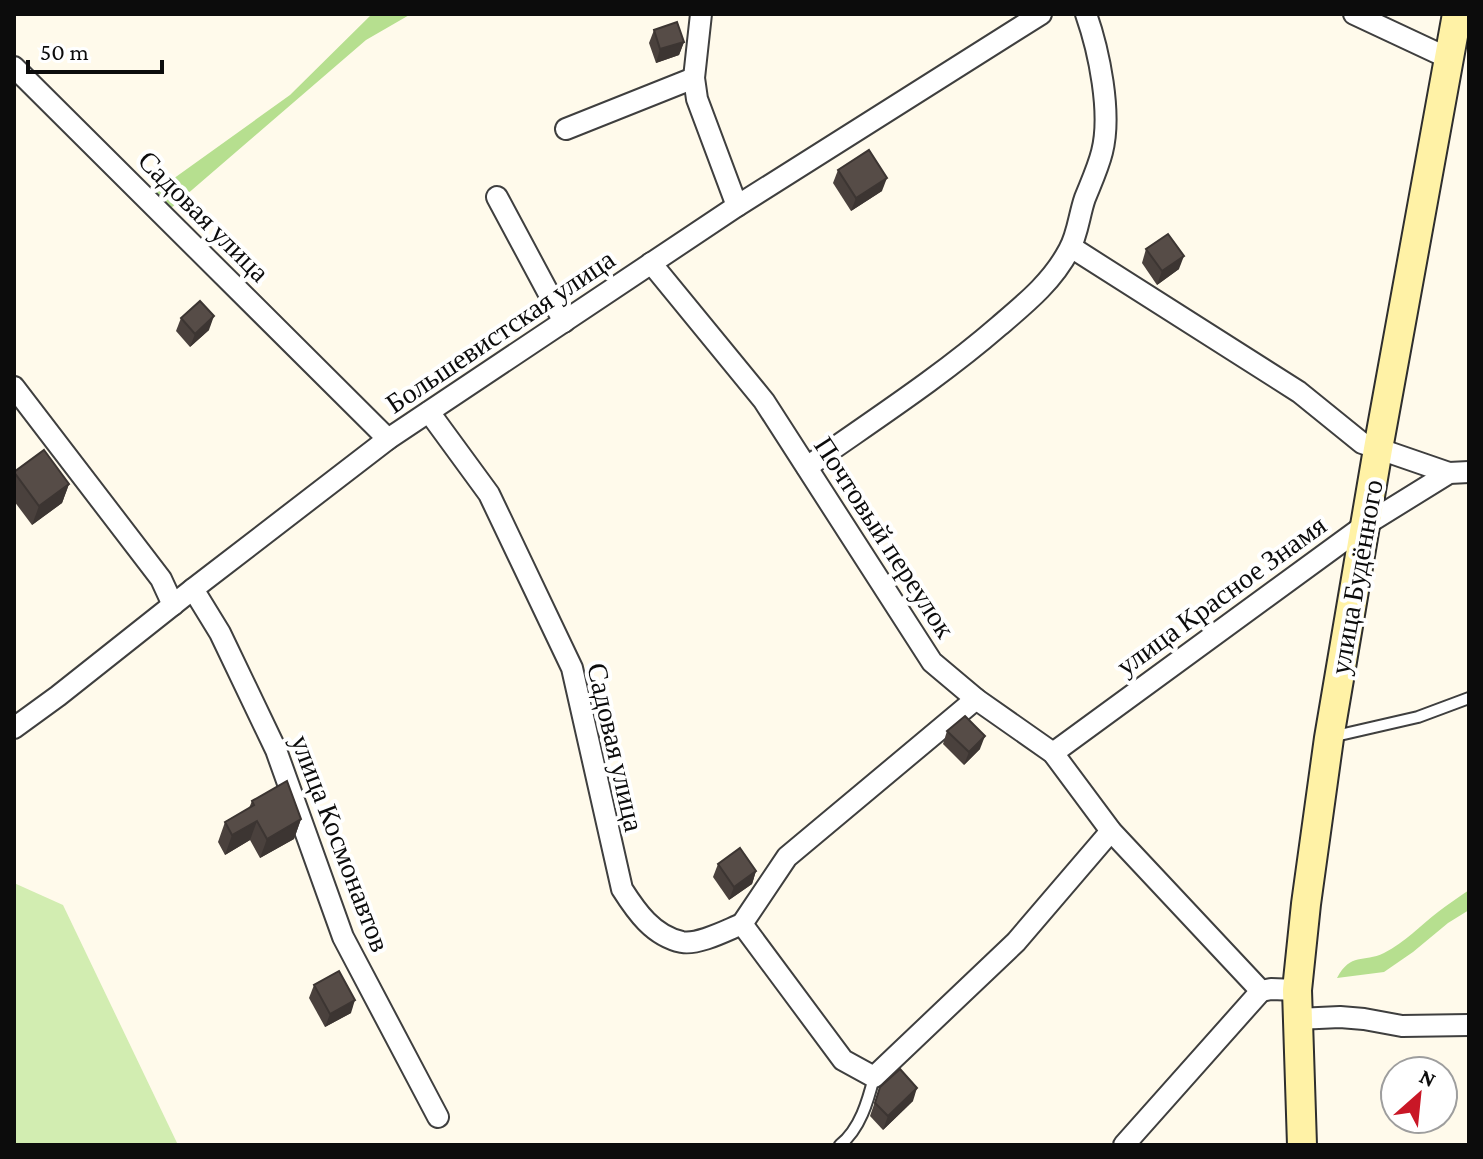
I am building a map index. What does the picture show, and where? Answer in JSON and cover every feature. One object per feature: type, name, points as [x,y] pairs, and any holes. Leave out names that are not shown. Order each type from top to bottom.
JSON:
[{"type":"main road","name":"улица Будённого","points":[[1302,1145],[1297,990],[1329,738],[1448,58],[1461,17]]},
{"type":"street","points":[[701,14],[694,78],[697,99],[737,206]]},
{"type":"street","name":"Большевистская улица","points":[[14,728],[388,439],[737,206],[1041,14]]},
{"type":"street","points":[[807,467],[967,354],[1037,294],[1057,271],[1079,226],[1083,204],[1102,151],[1106,127],[1094,36],[1086,14]]},
{"type":"street","points":[[1354,14],[1448,58]]},
{"type":"street","name":"Садовая улица","points":[[14,67],[388,439]]},
{"type":"street","points":[[566,129],[694,78]]},
{"type":"street","points":[[497,197],[564,322]]},
{"type":"street","points":[[1071,247],[1299,392],[1362,443],[1459,472]]},
{"type":"street","name":"Почтовый переулок","points":[[651,263],[764,401],[932,662],[976,699],[1053,753],[1111,831],[1261,991]]},
{"type":"street","points":[[14,387],[161,579],[173,605]]},
{"type":"street","name":"Садовая улица","points":[[429,412],[489,494],[572,668],[622,889],[641,918],[663,934],[684,942],[711,937],[742,924]]},
{"type":"street","name":"улица Красное Знамя","points":[[1053,753],[1365,525],[1459,472]]},
{"type":"street","name":"улица Космонавтов","points":[[193,589],[220,633],[276,750],[343,937],[438,1117]]},
{"type":"street","points":[[976,699],[787,857],[742,924],[843,1060],[874,1077],[1016,942],[1111,831]]},
{"type":"street","points":[[1124,1145],[1261,991],[1297,990]]},
{"type":"street","points":[[1297,1019],[1340,1017],[1402,1026],[1469,1025]]},
{"type":"lane","points":[[1329,738],[1418,717],[1469,698]]},
{"type":"lane","points":[[840,1145],[848,1138],[867,1104],[874,1077]]},
{"type":"green space","points":[[372,14],[411,14],[366,40],[171,208],[152,194],[290,95]]},
{"type":"green space","points":[[14,883],[63,905],[178,1145],[14,1145]]},
{"type":"green space","points":[[1469,890],[1469,910],[1384,972],[1337,978],[1352,961],[1377,956],[1399,944]]},
{"type":"building","points":[[677,22],[684,42],[660,49],[654,30]]},
{"type":"building","points":[[869,150],[887,178],[856,198],[838,170]]},
{"type":"building","points":[[1168,234],[1184,256],[1162,271],[1146,249]]},
{"type":"building","points":[[200,301],[214,316],[195,334],[181,318]]},
{"type":"building","points":[[44,450],[69,484],[39,506],[14,472]]},
{"type":"building","points":[[965,716],[985,736],[969,752],[947,731]]},
{"type":"building","points":[[287,781],[301,819],[267,839],[257,821],[232,835],[225,822],[254,805],[252,801]]},
{"type":"building","points":[[740,848],[756,871],[734,887],[718,864]]},
{"type":"building","points":[[339,971],[355,1000],[330,1014],[314,985]]},
{"type":"building","points":[[900,1069],[917,1088],[888,1116],[875,1103],[880,1087]]}]
